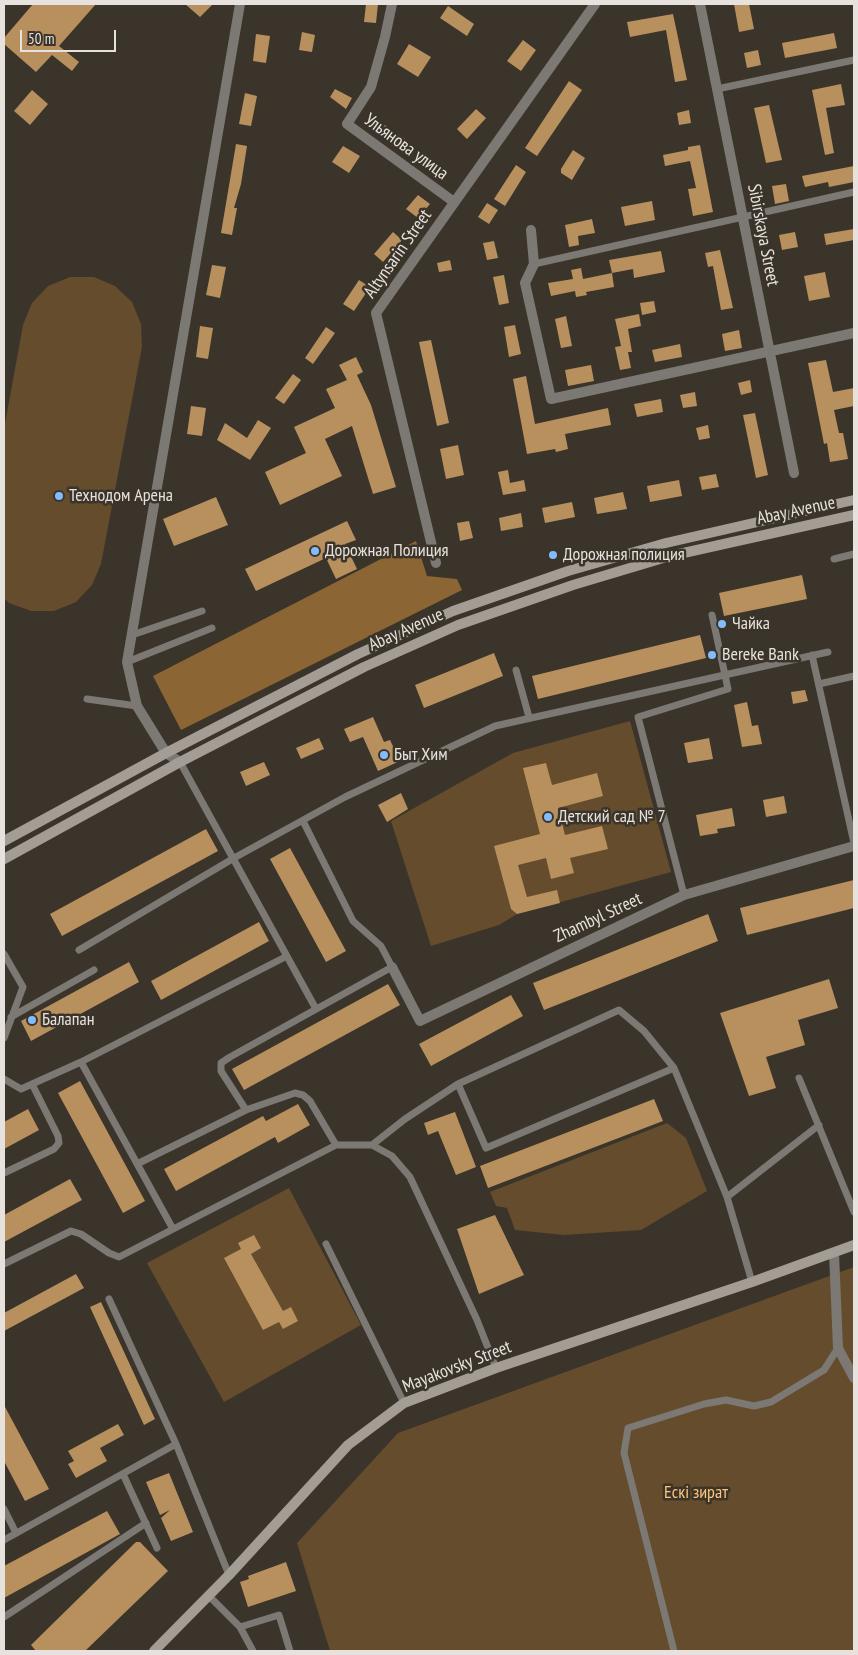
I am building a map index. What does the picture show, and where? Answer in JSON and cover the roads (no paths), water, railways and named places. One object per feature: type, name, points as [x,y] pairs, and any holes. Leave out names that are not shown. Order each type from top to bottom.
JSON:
[{"type":"main road","name":"Abay Avenue","points":[[4,841],[166,753],[358,654],[453,612],[568,571],[666,543],[854,500]]},
{"type":"main road","name":"Abay Avenue","points":[[4,859],[180,762],[364,667],[458,625],[573,585],[670,556],[854,515]]},
{"type":"main road","name":"Mayakovsky Street","points":[[154,1651],[229,1575],[348,1445],[404,1403],[496,1368],[752,1282],[854,1245]]},
{"type":"street","points":[[180,762],[166,753],[137,706],[127,662],[240,4]]},
{"type":"street","name":"Ульянова улица","points":[[392,4],[385,37],[370,87],[347,124],[454,202]]},
{"type":"street","name":"Altynsarin Street","points":[[436,563],[376,313],[595,4]]},
{"type":"street","name":"Sibirskaya Street","points":[[700,4],[794,473]]},
{"type":"street","points":[[531,230],[534,264],[526,282],[551,399],[854,333]]},
{"type":"street","name":"Zhambyl Street","points":[[392,967],[420,1021],[684,895],[854,845]]},
{"type":"street","points":[[834,1253],[838,1348],[854,1378]]},
{"type":"lane","points":[[718,89],[854,60]]},
{"type":"lane","points":[[534,264],[854,192]]},
{"type":"lane","points":[[834,559],[854,554]]},
{"type":"lane","points":[[132,635],[202,611]]},
{"type":"lane","points":[[684,895],[638,717],[728,688],[712,615]]},
{"type":"lane","points":[[127,662],[212,628]]},
{"type":"lane","points":[[79,950],[234,858],[345,798],[495,726],[828,652]]},
{"type":"lane","points":[[812,655],[854,845]]},
{"type":"lane","points":[[516,670],[529,717]]},
{"type":"lane","points":[[819,684],[854,676]]},
{"type":"lane","points":[[87,699],[137,706]]},
{"type":"lane","points":[[180,762],[316,1009]]},
{"type":"lane","points":[[246,1110],[221,1071],[221,1064],[392,967],[381,946],[353,921],[303,821]]},
{"type":"lane","points":[[4,954],[22,987],[4,1038]]},
{"type":"lane","points":[[4,1078],[21,1089],[81,1062],[287,956]]},
{"type":"lane","points":[[11,1017],[94,970]]},
{"type":"lane","points":[[372,1145],[405,1119],[458,1084],[619,1010],[644,1032],[674,1068],[727,1197],[752,1282]]},
{"type":"lane","points":[[81,1062],[173,1229]]},
{"type":"lane","points":[[458,1084],[486,1148],[674,1068]]},
{"type":"lane","points":[[799,1078],[854,1212]]},
{"type":"lane","points":[[4,1173],[54,1149],[58,1143],[58,1136],[32,1084]]},
{"type":"lane","points":[[137,1164],[246,1110],[296,1093],[310,1100],[336,1144]]},
{"type":"lane","points":[[727,1197],[819,1126]]},
{"type":"lane","points":[[4,1264],[70,1231],[82,1234],[109,1253],[119,1257],[336,1144],[372,1145],[392,1156],[410,1177],[477,1320],[496,1368]]},
{"type":"lane","points":[[326,1244],[404,1403]]},
{"type":"lane","points":[[110,1299],[176,1444],[229,1575]]},
{"type":"lane","points":[[674,1651],[624,1453],[628,1428],[718,1401],[726,1400],[754,1406],[771,1402],[824,1370],[838,1348]]},
{"type":"lane","points":[[4,1540],[176,1444]]},
{"type":"lane","points":[[123,1474],[157,1548]]},
{"type":"lane","points":[[4,1509],[16,1533]]},
{"type":"lane","points":[[4,1617],[146,1523]]},
{"type":"lane","points":[[209,1596],[240,1628],[250,1650]]},
{"type":"lane","points":[[240,1628],[279,1615],[290,1651]]},
{"type":"place","name":"Технодом Арена","points":[[59,496]]},
{"type":"place","name":"Дорожная Полиция","points":[[315,551]]},
{"type":"place","name":"Дорожная полиция","points":[[553,555]]},
{"type":"place","name":"Чайка","points":[[722,624]]},
{"type":"place","name":"Bereke Bank","points":[[712,655]]},
{"type":"place","name":"Быт Хим","points":[[384,755]]},
{"type":"place","name":"Детский сад № 7","points":[[548,817]]},
{"type":"place","name":"Балапан","points":[[32,1020]]},
{"type":"park label","name":"Ескі зират","points":[[696,1493]]}]
